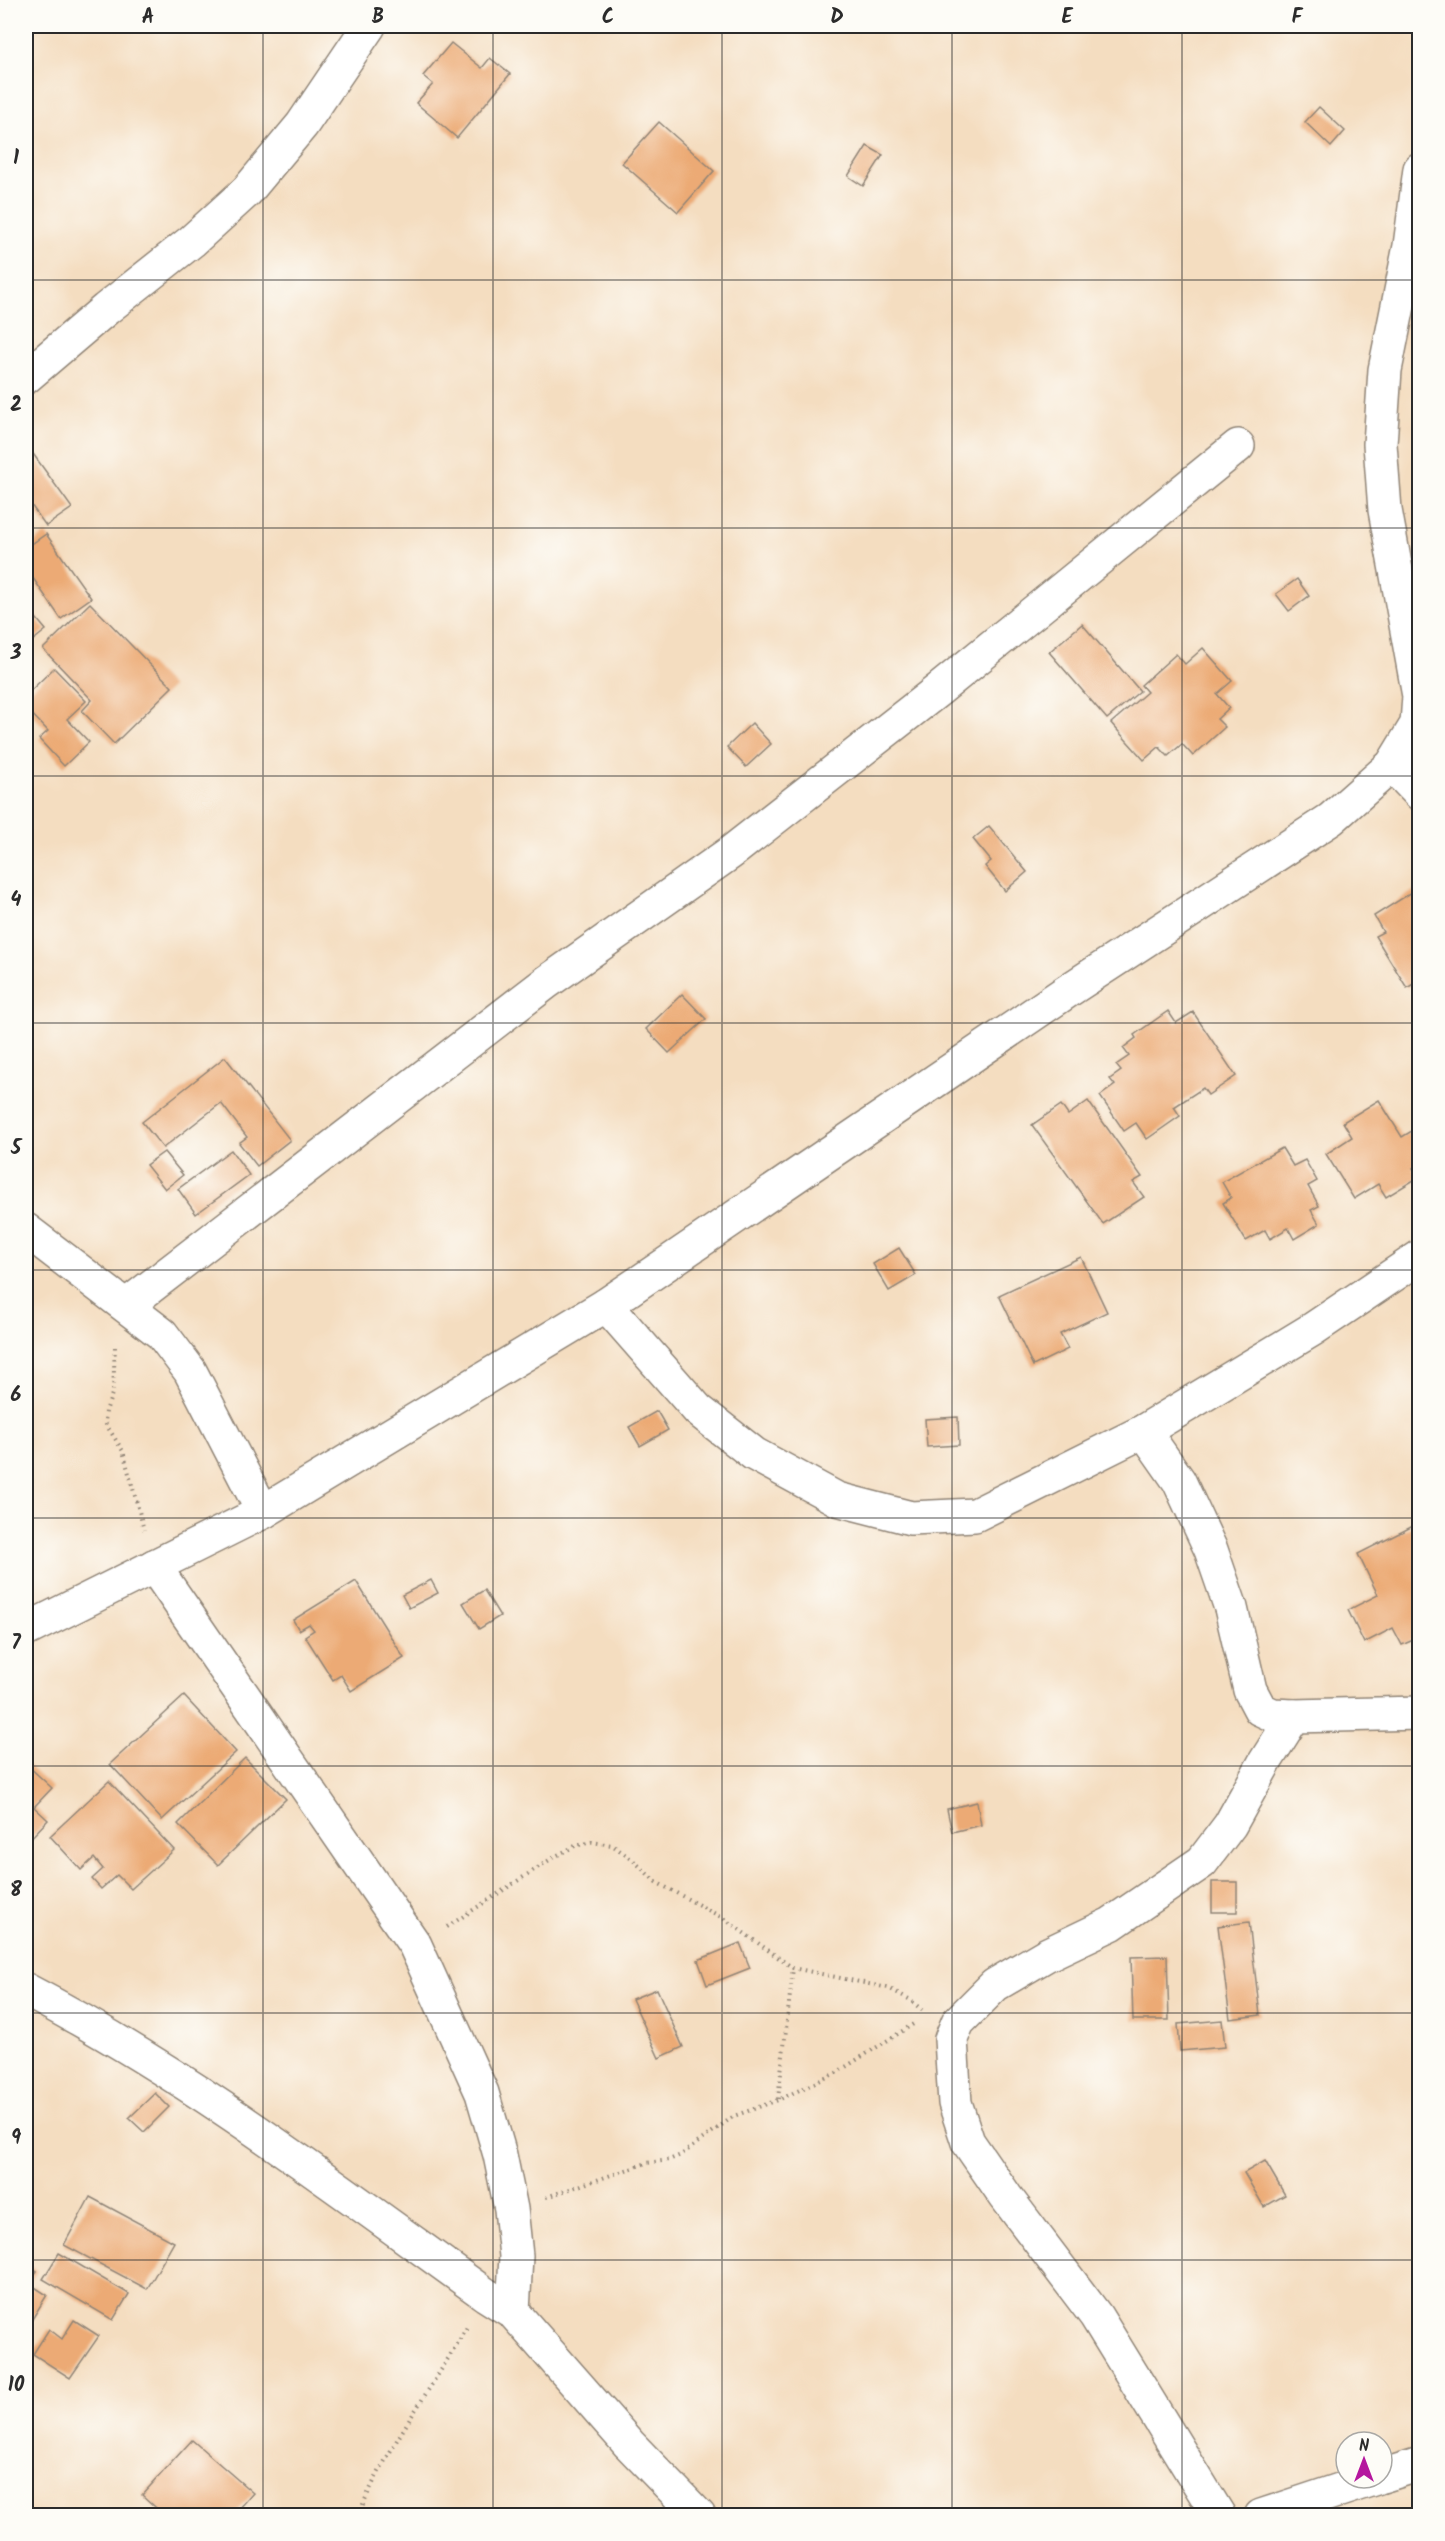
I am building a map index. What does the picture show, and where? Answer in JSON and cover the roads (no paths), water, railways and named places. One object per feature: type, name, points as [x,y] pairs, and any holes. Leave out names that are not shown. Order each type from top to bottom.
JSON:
[{"type":"street","points":[[26,377],[192,241],[247,191],[302,125],[369,26]]},
{"type":"street","points":[[26,1630],[263,1512],[606,1305],[1057,999],[1331,819],[1392,765],[1417,724],[1419,696],[1385,510],[1380,444],[1385,370],[1415,251],[1419,169]]},
{"type":"street","points":[[121,1301],[547,982],[730,854],[937,691],[1238,446]]},
{"type":"street","points":[[1392,765],[1419,794]]},
{"type":"street","points":[[26,1230],[162,1334],[190,1371],[263,1512]]},
{"type":"street","points":[[606,1305],[698,1410],[754,1454],[837,1499],[911,1518],[975,1515],[1144,1431],[1313,1329],[1419,1257]]},
{"type":"street","points":[[1144,1431],[1179,1481],[1211,1550],[1232,1608],[1250,1690],[1260,1709],[1273,1715],[1294,1716],[1419,1713]]},
{"type":"street","points":[[154,1566],[415,1946],[482,2093],[500,2155],[511,2209],[516,2256],[513,2312]]},
{"type":"street","points":[[1219,2516],[1096,2316],[1006,2197],[968,2142],[955,2103],[951,2039],[958,2022],[995,1985],[1046,1955],[1111,1924],[1202,1863],[1230,1825],[1294,1716]]},
{"type":"street","points":[[26,1990],[61,2008],[199,2091],[513,2312],[629,2444],[699,2516]]},
{"type":"street","points":[[1394,2472],[1419,2464]]},
{"type":"street","points":[[1261,2516],[1340,2490]]}]
